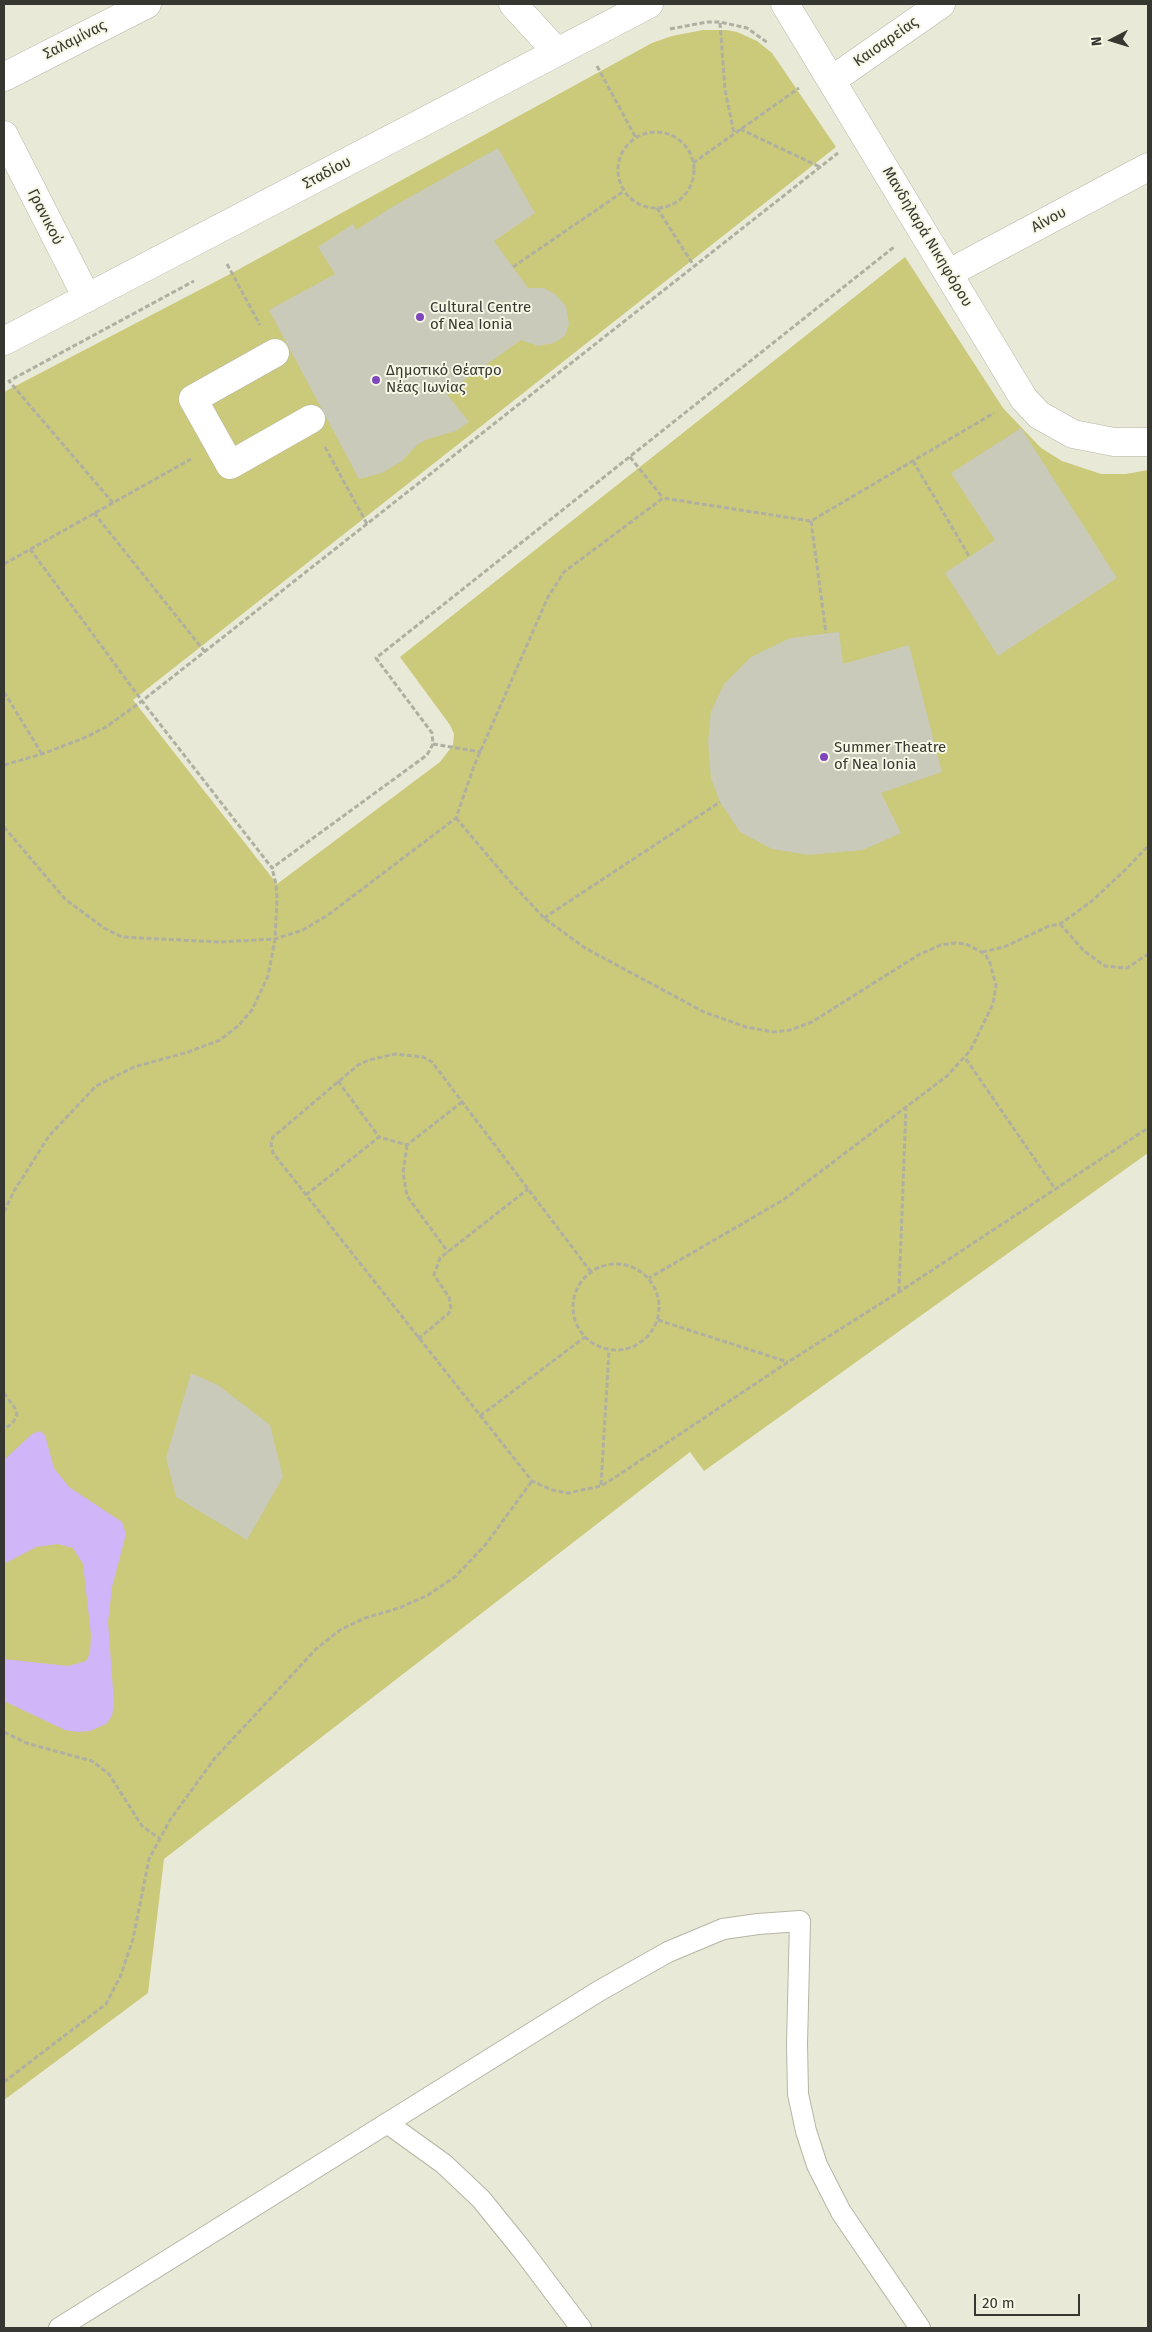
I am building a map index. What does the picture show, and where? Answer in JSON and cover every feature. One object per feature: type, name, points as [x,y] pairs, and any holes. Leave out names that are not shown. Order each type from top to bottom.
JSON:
[{"type":"street","name":"Σαλαμίνας","points":[[4,77],[146,4]]},
{"type":"street","points":[[513,4],[557,52]]},
{"type":"street","name":"Σταδίου","points":[[4,341],[649,4]]},
{"type":"street","name":"Μανδηλαρά Νικηφόρου","points":[[785,4],[1024,399],[1039,415],[1073,434],[1096,440],[1148,442]]},
{"type":"street","name":"Καισαρείας","points":[[832,80],[940,4]]},
{"type":"street","name":"Γρανικού","points":[[4,135],[87,298]]},
{"type":"street","name":"Αίνου","points":[[949,273],[1148,167]]},
{"type":"street","points":[[275,352],[193,399],[230,465],[311,419]]},
{"type":"lane","points":[[60,2328],[598,1991],[668,1952],[723,1929],[800,1921],[797,2064],[798,2094],[806,2130],[817,2165],[841,2212],[920,2328]]},
{"type":"lane","points":[[387,2123],[444,2164],[481,2199],[581,2328]]},
{"type":"path","points":[[664,30],[707,22],[720,22],[747,28],[774,48]]},
{"type":"path","points":[[720,22],[725,90],[734,133]]},
{"type":"path","points":[[604,60],[596,64],[636,138]]},
{"type":"path","points":[[693,163],[802,86]]},
{"type":"path","points":[[740,129],[820,167]]},
{"type":"path","points":[[656,132],[675,138],[683,144],[693,163],[691,184],[685,194],[677,201],[657,208],[635,202],[624,191],[620,182],[619,162],[628,144],[636,138],[656,132]]},
{"type":"path","points":[[4,765],[42,754],[95,733],[142,701],[843,148]]},
{"type":"path","points":[[513,267],[624,191]]},
{"type":"path","points":[[657,208],[694,266]]},
{"type":"path","points":[[272,868],[427,755],[433,744],[432,733],[376,658],[895,246]]},
{"type":"path","points":[[218,268],[236,259]]},
{"type":"path","points":[[113,503],[9,381],[201,278]]},
{"type":"path","points":[[630,457],[663,498],[811,521],[1002,408]]},
{"type":"path","points":[[4,564],[218,444]]},
{"type":"path","points":[[912,461],[969,556]]},
{"type":"path","points":[[4,827],[65,899],[110,932],[134,939],[219,942],[275,939],[303,930],[328,915],[456,818],[481,752],[548,597],[564,572],[663,498]]},
{"type":"path","points":[[94,513],[205,652]]},
{"type":"path","points":[[811,521],[826,633]]},
{"type":"path","points":[[4,1212],[14,1191],[49,1136],[96,1086],[134,1067],[207,1046],[220,1040],[238,1026],[252,1010],[268,976],[275,939],[276,884],[272,868],[142,701],[30,549]]},
{"type":"path","points":[[4,692],[42,754]]},
{"type":"path","points":[[433,744],[481,752]]},
{"type":"path","points":[[544,918],[720,802]]},
{"type":"path","points":[[456,818],[505,876],[544,918],[585,948],[704,1012],[727,1022],[763,1032],[790,1030],[812,1022],[932,948],[955,943],[966,944],[981,952],[990,962],[996,985],[993,1004],[980,1035],[965,1058],[906,1108],[783,1200],[648,1278]]},
{"type":"path","points":[[981,952],[1004,947],[1049,926],[1060,924],[1092,901],[1148,846]]},
{"type":"path","points":[[1060,924],[1084,951],[1105,966],[1127,968],[1148,954]]},
{"type":"path","points":[[591,1272],[432,1062],[416,1055],[395,1054],[369,1060],[358,1065],[273,1137],[271,1144],[273,1153],[532,1481],[552,1490],[568,1492],[600,1486],[788,1362],[900,1292],[1148,1128]]},
{"type":"path","points":[[965,1058],[1056,1190]]},
{"type":"path","points":[[338,1081],[379,1137],[407,1145]]},
{"type":"path","points":[[448,1252],[406,1196],[403,1173],[407,1145],[462,1102]]},
{"type":"path","points":[[900,1292],[906,1108]]},
{"type":"path","points":[[306,1194],[379,1137]]},
{"type":"path","points":[[418,1338],[449,1313],[451,1308],[449,1297],[434,1275],[437,1262],[528,1189]]},
{"type":"path","points":[[611,1263],[625,1264],[638,1269],[648,1278],[657,1290],[660,1305],[658,1320],[653,1331],[633,1348],[609,1350],[595,1346],[584,1337],[576,1325],[573,1312],[574,1298],[578,1286],[591,1272],[598,1267],[611,1263]]},
{"type":"path","points":[[658,1320],[788,1362]]},
{"type":"path","points":[[480,1416],[584,1337]]},
{"type":"path","points":[[600,1486],[609,1350]]},
{"type":"path","points":[[4,1393],[17,1414],[14,1421],[4,1430]]},
{"type":"path","points":[[4,2082],[106,2004],[120,1976],[130,1949],[149,1859],[159,1838],[215,1758],[316,1649],[340,1630],[365,1618],[399,1608],[428,1595],[456,1576],[486,1544],[532,1481]]},
{"type":"path","points":[[4,1732],[26,1743],[92,1761],[109,1774],[142,1826],[159,1838]]},
{"type":"shaded area","points":[[703,30],[737,32],[757,41],[772,53],[836,147],[133,700],[277,884],[440,762],[453,745],[454,734],[450,725],[400,657],[905,257],[1003,408],[1041,448],[1062,461],[1101,474],[1126,474],[1148,470],[1148,1153],[704,1471],[690,1452],[164,1859],[148,1993],[4,2100],[4,392],[232,273],[652,43],[672,36]]},
{"type":"shaded area","points":[[40,1431],[45,1435],[54,1468],[69,1487],[122,1522],[126,1534],[112,1587],[108,1622],[114,1703],[112,1716],[106,1724],[90,1731],[77,1732],[65,1730],[4,1701],[4,1659],[68,1666],[86,1661],[90,1653],[91,1635],[83,1564],[73,1548],[58,1544],[36,1547],[4,1564],[4,1460],[32,1434]]},
{"type":"building","name":"Cultural Centre of Nea Ionia","points":[[498,148],[535,213],[494,241],[528,288],[544,288],[555,294],[566,306],[569,324],[565,336],[554,343],[538,346],[521,340],[446,393],[469,422],[456,431],[428,439],[417,445],[402,461],[382,473],[359,479],[269,310],[335,274],[318,247],[353,224],[356,230],[392,207]]},
{"type":"building","points":[[1021,428],[1117,578],[998,656],[945,573],[995,540],[951,473]]},
{"type":"building","name":"Summer Theatre of Nea Ionia","points":[[839,632],[843,664],[909,645],[942,772],[881,793],[901,833],[863,850],[808,855],[772,849],[740,832],[720,802],[711,778],[708,742],[711,711],[724,684],[751,657],[790,638]]},
{"type":"building","points":[[191,1373],[218,1385],[270,1425],[283,1477],[247,1540],[176,1497],[166,1458]]},
{"type":"place","name":"Cultural Centre of Nea Ionia","points":[[420,317]]},
{"type":"place","name":"Δημοτικό Θέατρο Νέας Ιωνίας","points":[[376,380]]},
{"type":"place","name":"Summer Theatre of Nea Ionia","points":[[824,757]]}]
